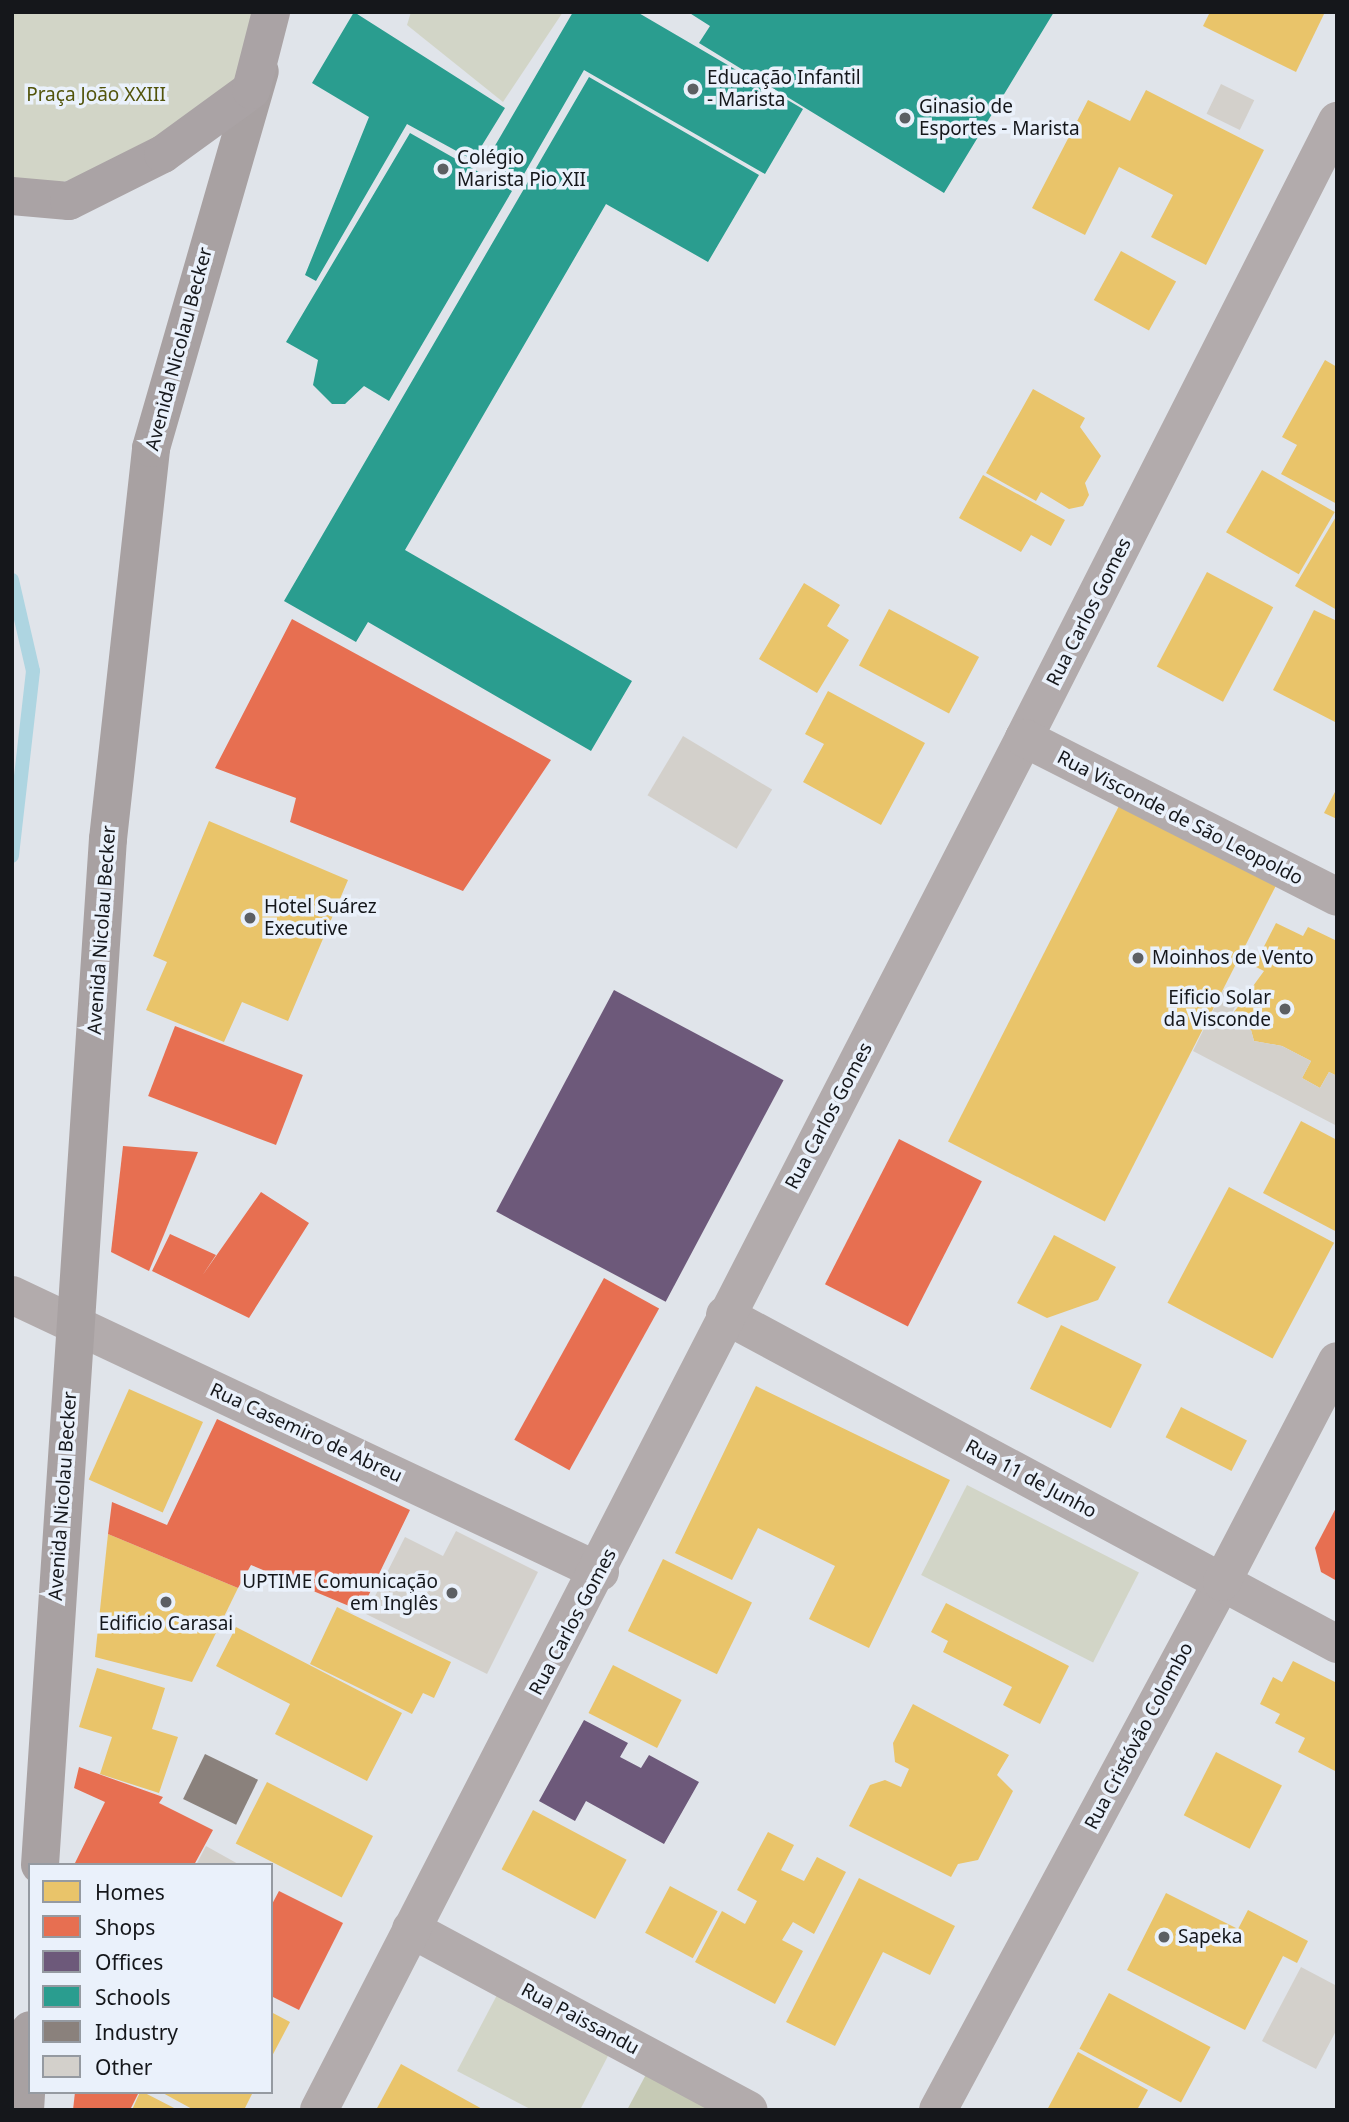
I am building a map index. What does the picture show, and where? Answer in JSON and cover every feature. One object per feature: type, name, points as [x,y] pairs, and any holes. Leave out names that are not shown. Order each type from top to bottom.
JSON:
[{"type":"main road","name":"Avenida Nicolau Becker","points":[[40,1863],[74,1323],[110,815],[151,448],[271,12]]},
{"type":"main road","points":[[12,196],[69,201],[163,154],[251,90],[288,12]]},
{"type":"main road","points":[[25,2110],[28,2062]]},
{"type":"street","name":"Rua Carlos Gomes","points":[[320,2110],[411,1928],[600,1572],[725,1315],[1334,136]]},
{"type":"street","name":"Rua Visconde de São Leopoldo","points":[[1024,738],[1337,897]]},
{"type":"street","name":"Rua Casemiro de Abreu","points":[[12,1295],[600,1572]]},
{"type":"street","name":"Rua 11 de Junho","points":[[725,1315],[1337,1644]]},
{"type":"street","name":"Rua Cristóvão Colombo","points":[[938,2110],[1222,1582],[1337,1361]]},
{"type":"street","name":"Rua Paissandu","points":[[411,1928],[750,2110]]},
{"type":"green space","name":"Praça João XXIII","points":[[12,12],[271,12],[251,90],[163,154],[12,196]]},
{"type":"green space","points":[[411,12],[563,12],[503,102],[407,25]]},
{"type":"green space","points":[[967,1485],[1139,1573],[1093,1663],[921,1575]]},
{"type":"green space","points":[[497,1995],[609,2054],[580,2110],[532,2110],[457,2071]]},
{"type":"green space","points":[[650,2067],[732,2110],[627,2110]]},
{"type":"building: Homes","points":[[1210,12],[1325,12],[1296,72],[1203,26]]},
{"type":"building: Homes","points":[[1146,90],[1264,150],[1206,265],[1151,237],[1173,195],[1119,167],[1085,235],[1032,208],[1088,100],[1130,121]]},
{"type":"building: Homes","points":[[1121,251],[1176,282],[1149,331],[1094,300]]},
{"type":"building: Homes","points":[[1325,360],[1337,367],[1337,504],[1281,474],[1297,445],[1282,437]]},
{"type":"building: Homes","points":[[1033,389],[1085,418],[1080,427],[1101,456],[1085,483],[1089,495],[1083,506],[1069,509],[1041,492],[1036,501],[986,473]]},
{"type":"building: Homes","points":[[1262,470],[1335,512],[1299,574],[1226,532]]},
{"type":"building: Homes","points":[[983,475],[1065,520],[1051,546],[1031,535],[1021,552],[959,518]]},
{"type":"building: Homes","points":[[1337,515],[1337,610],[1295,586]]},
{"type":"building: Homes","points":[[1207,572],[1273,607],[1223,702],[1157,666]]},
{"type":"building: Homes","points":[[804,583],[840,605],[827,626],[849,640],[817,693],[759,659]]},
{"type":"building: Homes","points":[[889,609],[979,657],[949,713],[859,666]]},
{"type":"building: Homes","points":[[1314,610],[1337,621],[1337,723],[1273,690]]},
{"type":"building: Homes","points":[[828,691],[925,743],[881,825],[803,782],[824,744],[805,734]]},
{"type":"building: Homes","points":[[1337,788],[1337,819],[1324,813]]},
{"type":"building: Homes","name":"Moinhos de Vento","points":[[1121,802],[1278,882],[1105,1221],[948,1141]]},
{"type":"building: Homes","name":"Hotel Suárez Executive","points":[[209,821],[348,880],[288,1021],[242,1002],[224,1042],[146,1010],[167,962],[153,956]]},
{"type":"building: Homes","name":"Eificio Solar da Visconde","points":[[1276,923],[1303,936],[1308,927],[1337,941],[1337,1076],[1329,1072],[1320,1088],[1302,1078],[1311,1061],[1282,1046],[1254,1041],[1251,1030],[1229,1019],[1264,971],[1254,966]]},
{"type":"building: Homes","points":[[1301,1121],[1337,1140],[1337,1232],[1263,1193]]},
{"type":"building: Homes","points":[[1229,1187],[1334,1243],[1273,1359],[1167,1303]]},
{"type":"building: Homes","points":[[1054,1235],[1116,1267],[1098,1300],[1047,1318],[1017,1303]]},
{"type":"building: Homes","points":[[1061,1325],[1142,1364],[1111,1428],[1030,1389]]},
{"type":"building: Homes","points":[[756,1386],[950,1480],[869,1648],[809,1619],[835,1566],[758,1528],[732,1580],[675,1553]]},
{"type":"building: Homes","points":[[129,1389],[203,1422],[163,1512],[89,1479]]},
{"type":"building: Homes","points":[[1181,1407],[1247,1441],[1231,1471],[1166,1437]]},
{"type":"building: Homes","name":"Edificio Carasai","points":[[108,1534],[238,1588],[192,1682],[95,1657]]},
{"type":"building: Homes","points":[[663,1559],[752,1602],[717,1674],[628,1631]]},
{"type":"building: Homes","points":[[946,1603],[1069,1666],[1040,1724],[1003,1705],[1012,1687],[943,1652],[948,1641],[931,1632]]},
{"type":"building: Homes","points":[[337,1607],[451,1662],[434,1698],[423,1693],[412,1714],[310,1664]]},
{"type":"building: Homes","points":[[236,1627],[402,1713],[367,1781],[275,1734],[290,1704],[216,1666]]},
{"type":"building: Homes","points":[[1293,1661],[1337,1683],[1337,1772],[1298,1752],[1305,1738],[1275,1723],[1280,1714],[1260,1704],[1273,1677],[1282,1682]]},
{"type":"building: Homes","points":[[613,1665],[682,1700],[657,1748],[588,1713]]},
{"type":"building: Homes","points":[[97,1668],[165,1688],[152,1729],[178,1737],[159,1793],[100,1774],[112,1737],[79,1727]]},
{"type":"building: Homes","points":[[913,1704],[1009,1755],[997,1775],[1013,1791],[978,1860],[958,1864],[951,1877],[849,1826],[870,1785],[885,1780],[901,1787],[909,1769],[895,1762],[893,1743]]},
{"type":"building: Homes","points":[[1216,1752],[1282,1786],[1250,1849],[1184,1815]]},
{"type":"building: Homes","points":[[267,1782],[373,1836],[342,1898],[236,1843]]},
{"type":"building: Homes","points":[[533,1810],[627,1860],[595,1919],[502,1869]]},
{"type":"building: Homes","points":[[768,1832],[794,1845],[781,1870],[804,1881],[817,1857],[846,1872],[814,1934],[793,1922],[782,1940],[803,1951],[775,2004],[695,1962],[722,1911],[745,1924],[757,1901],[737,1890]]},
{"type":"building: Homes","points":[[859,1878],[955,1926],[930,1975],[883,1952],[835,2046],[786,2022]]},
{"type":"building: Homes","points":[[670,1886],[718,1911],[693,1958],[645,1933]]},
{"type":"building: Homes","points":[[1166,1893],[1238,1929],[1248,1910],[1308,1941],[1297,1963],[1283,1956],[1245,2030],[1127,1970]]},
{"type":"building: Homes","points":[[1109,1993],[1211,2047],[1181,2103],[1079,2049]]},
{"type":"building: Homes","points":[[273,2013],[290,2022],[273,2054]]},
{"type":"building: Homes","points":[[1078,2052],[1148,2090],[1137,2110],[1047,2110]]},
{"type":"building: Homes","points":[[401,2064],[484,2110],[376,2110]]},
{"type":"building: Homes","points":[[139,2094],[147,2094],[178,2110],[132,2110]]},
{"type":"building: Homes","points":[[165,2094],[252,2094],[244,2110],[194,2110]]},
{"type":"building: Shops","points":[[292,619],[551,760],[463,891],[290,822],[296,798],[215,768]]},
{"type":"building: Shops","points":[[175,1026],[303,1075],[276,1145],[148,1096]]},
{"type":"building: Shops","points":[[899,1139],[982,1181],[908,1326],[825,1284]]},
{"type":"building: Shops","points":[[123,1146],[198,1152],[149,1271],[111,1252]]},
{"type":"building: Shops","points":[[261,1192],[309,1223],[249,1318],[152,1271],[170,1234],[216,1255],[202,1276]]},
{"type":"building: Shops","points":[[604,1278],[659,1309],[569,1470],[514,1440]]},
{"type":"building: Shops","points":[[217,1419],[410,1510],[361,1611],[251,1565],[238,1588],[108,1534],[112,1502],[167,1525]]},
{"type":"building: Shops","points":[[1337,1506],[1337,1581],[1321,1572],[1315,1548]]},
{"type":"building: Shops","points":[[79,1767],[163,1797],[159,1803],[213,1830],[195,1863],[75,1863],[105,1802],[74,1788]]},
{"type":"building: Shops","points":[[279,1891],[343,1923],[299,2010],[273,1997],[273,1902]]},
{"type":"building: Shops","points":[[75,2094],[138,2094],[130,2110],[73,2110]]},
{"type":"building: Offices","points":[[614,990],[784,1080],[666,1302],[496,1212]]},
{"type":"building: Offices","points":[[584,1720],[628,1743],[620,1757],[641,1768],[649,1755],[699,1782],[664,1844],[586,1801],[575,1821],[539,1801]]},
{"type":"building: Schools","points":[[354,12],[505,108],[473,160],[407,124],[316,281],[305,275],[369,117],[312,83]]},
{"type":"building: Schools","name":"Educação Infantil - Marista","points":[[573,12],[637,12],[803,109],[765,174],[584,70],[520,181],[486,161]]},
{"type":"building: Schools","name":"Ginasio de Esportes - Marista","points":[[688,12],[1054,12],[944,193],[699,43],[710,26]]},
{"type":"building: Schools","points":[[589,77],[759,175],[708,262],[606,204],[405,550],[632,681],[591,751],[368,622],[356,642],[284,601]]},
{"type":"building: Schools","points":[[410,133],[512,191],[389,401],[364,386],[345,404],[332,404],[313,385],[318,360],[286,342]]},
{"type":"building: Industry","points":[[205,1754],[258,1780],[236,1825],[183,1799]]},
{"type":"building: Other","points":[[1221,84],[1254,100],[1240,130],[1207,114]]},
{"type":"building: Other","points":[[683,736],[772,790],[737,849],[647,795]]},
{"type":"building: Other","points":[[1223,990],[1239,999],[1229,1019],[1251,1030],[1254,1041],[1282,1046],[1311,1061],[1302,1078],[1320,1088],[1329,1072],[1337,1076],[1337,1126],[1193,1051]]},
{"type":"building: Other","name":"UPTIME Comunicação em Inglês","points":[[456,1531],[538,1572],[487,1674],[366,1614],[405,1537],[443,1556]]},
{"type":"building: Other","points":[[206,1846],[236,1863],[197,1863]]},
{"type":"building: Other","points":[[1301,1967],[1337,1986],[1337,2029],[1316,2069],[1262,2041]]},
{"type":"waterway","points":[[12,580],[33,671],[12,856]]},
{"type":"place","name":"Educação Infantil - Marista","points":[[693,89]]},
{"type":"place","name":"Ginasio de Esportes - Marista","points":[[905,118]]},
{"type":"place","name":"Colégio Marista Pio XII","points":[[443,169]]},
{"type":"place","name":"Hotel Suárez Executive","points":[[250,918]]},
{"type":"place","name":"Moinhos de Vento","points":[[1138,958]]},
{"type":"place","name":"Eificio Solar da Visconde","points":[[1285,1009]]},
{"type":"place","name":"UPTIME Comunicação em Inglês","points":[[452,1593]]},
{"type":"place","name":"Edificio Carasai","points":[[166,1602]]},
{"type":"place","name":"Sapeka","points":[[1164,1937]]}]
